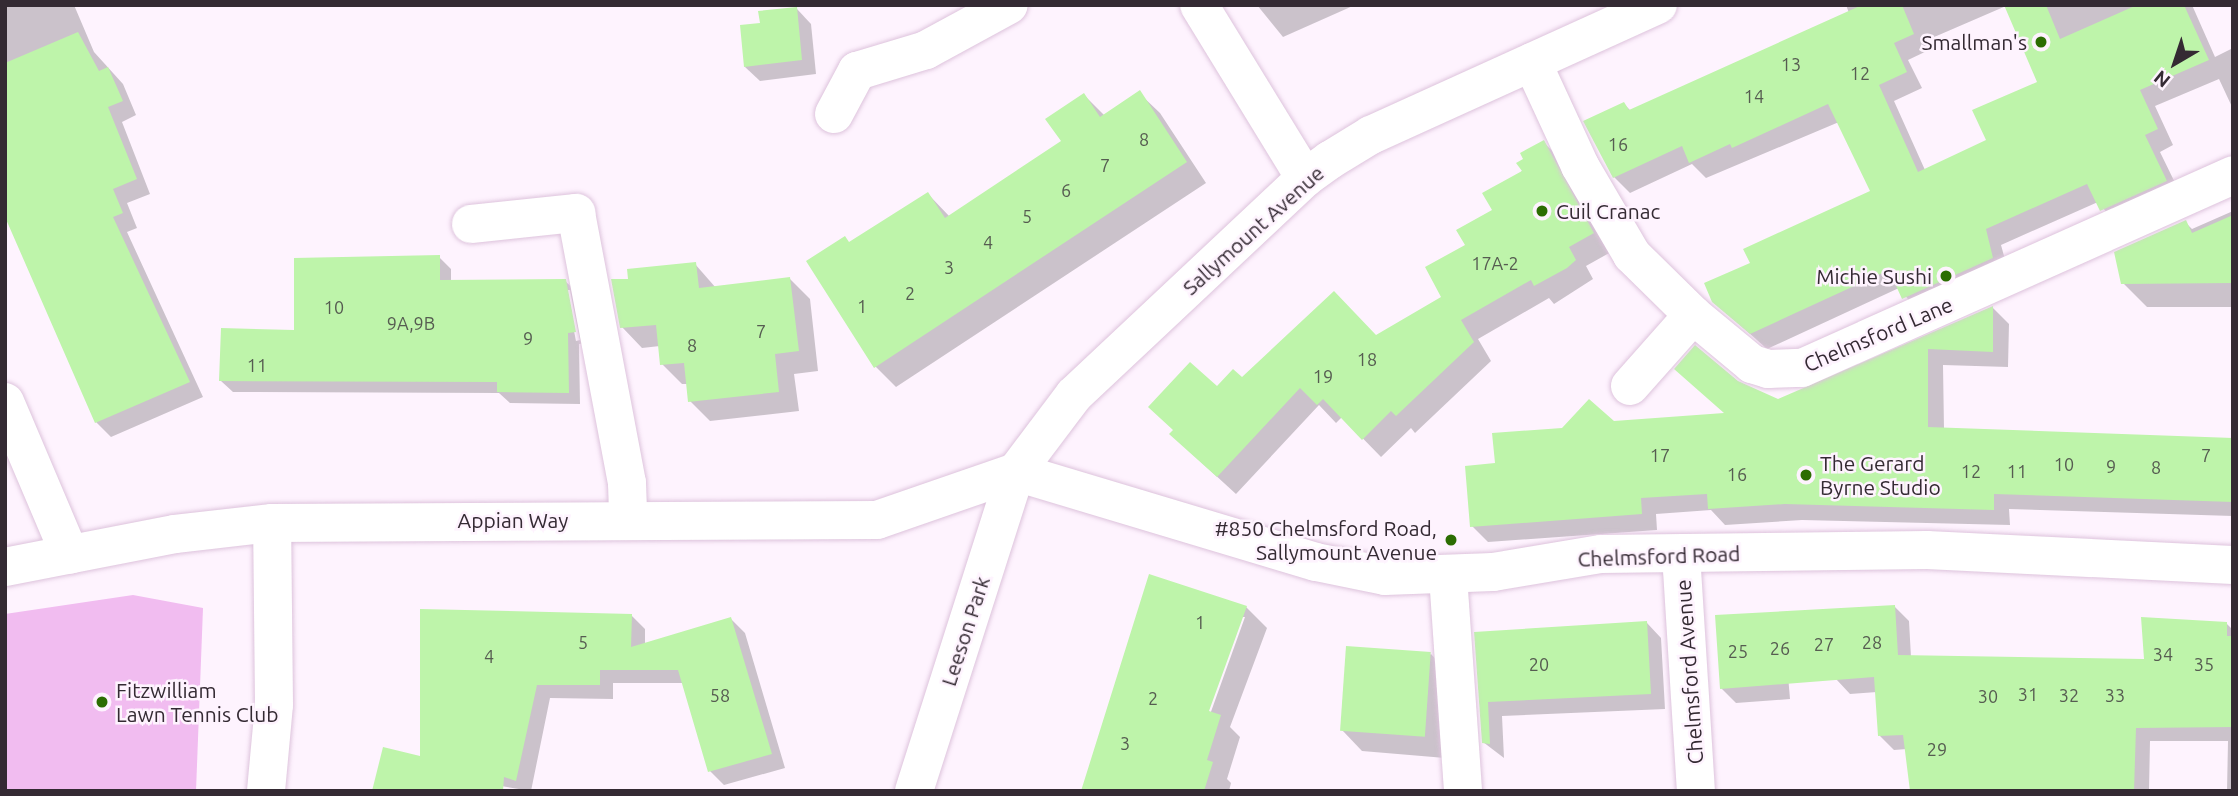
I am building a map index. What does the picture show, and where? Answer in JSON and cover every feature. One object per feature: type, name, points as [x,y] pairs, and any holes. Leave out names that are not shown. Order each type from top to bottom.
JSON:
[{"type":"street","points":[[834,114],[857,71],[926,50],[1009,5]]},
{"type":"street","points":[[1199,5],[1305,178]]},
{"type":"street","name":"Sallymount Avenue","points":[[1016,472],[1074,396],[1305,178],[1371,135],[1652,7]]},
{"type":"street","name":"Chelmsford Lane","points":[[1532,62],[1580,166],[1632,255],[1693,315],[1752,364],[1784,372],[1802,368],[2233,175]]},
{"type":"street","points":[[471,224],[576,213],[627,483],[628,520]]},
{"type":"street","points":[[1630,386],[1693,315]]},
{"type":"street","points":[[5,402],[70,555]]},
{"type":"street","name":"Appian Way","points":[[5,567],[175,534],[272,523],[877,520],[1016,472]]},
{"type":"street","name":"Chelmsford Road","points":[[1016,472],[1338,568],[1385,576],[1448,576],[1601,554],[1927,550],[2233,565]]},
{"type":"street","name":"Leeson Park","points":[[914,791],[1016,472]]},
{"type":"street","points":[[266,791],[274,705],[272,523]]},
{"type":"street","name":"Chelmsford Avenue","points":[[1681,554],[1696,791]]},
{"type":"street","points":[[1448,576],[1463,791]]},
{"type":"shaded area","name":"Fitzwilliam Lawn Tennis Club","points":[[133,595],[203,608],[196,791],[5,791],[5,614]]},
{"type":"building","points":[[1862,5],[1902,5],[1914,34],[1894,43],[1907,72],[1879,85],[1918,172],[1986,140],[1972,110],[2037,82],[2004,5],[2046,5],[2060,39],[2137,5],[2184,5],[2209,60],[2140,90],[2158,129],[2145,135],[2167,181],[2100,211],[2087,184],[1986,229],[1993,258],[1902,299],[1889,270],[1750,334],[1712,302],[1704,283],[1750,263],[1743,249],[1870,191],[1828,104],[1732,148],[1730,144],[1689,163],[1682,146],[1613,178],[1583,121],[1624,102],[1629,110]]},
{"type":"building","points":[[797,7],[802,60],[744,67],[740,25],[760,23],[758,11]]},
{"type":"building","points":[[78,32],[99,71],[108,67],[123,101],[108,107],[137,179],[113,189],[123,213],[113,217],[190,382],[95,423],[5,217],[5,63]]},
{"type":"building","points":[[1140,90],[1187,162],[874,368],[806,261],[845,236],[849,242],[928,192],[945,218],[1061,141],[1045,119],[1084,93],[1100,117]]},
{"type":"building","points":[[1544,140],[1594,233],[1569,247],[1576,260],[1567,268],[1534,286],[1531,280],[1461,320],[1474,342],[1396,416],[1391,411],[1362,440],[1323,399],[1317,405],[1300,388],[1217,477],[1169,434],[1173,430],[1148,407],[1190,362],[1217,386],[1233,369],[1242,377],[1334,291],[1376,335],[1441,297],[1425,267],[1465,245],[1456,230],[1492,210],[1482,193],[1522,171],[1516,163],[1523,159],[1520,153]]},
{"type":"building","points":[[2233,215],[2233,283],[2121,284],[2114,252],[2186,220],[2192,233]]},
{"type":"building","points":[[440,255],[440,280],[566,279],[576,332],[568,333],[569,393],[497,392],[497,382],[219,381],[221,328],[294,330],[294,258]]},
{"type":"building","points":[[696,262],[699,288],[790,277],[799,351],[775,354],[779,392],[688,402],[684,363],[660,365],[656,325],[620,328],[611,279],[628,279],[627,269]]},
{"type":"building","points":[[1993,306],[1993,352],[1928,349],[1928,427],[2233,438],[2233,502],[1994,494],[1994,510],[1785,504],[1708,509],[1707,494],[1641,498],[1642,514],[1470,527],[1465,466],[1495,463],[1492,433],[1562,428],[1589,399],[1614,421],[1724,413],[1674,369],[1695,345],[1738,381],[1778,399]]},
{"type":"building","points":[[1149,574],[1247,606],[1209,711],[1221,715],[1207,760],[1213,762],[1204,791],[1081,791]]},
{"type":"building","points":[[1895,605],[1898,655],[2144,659],[2141,617],[2227,622],[2227,636],[2233,636],[2233,727],[2136,728],[2134,791],[1910,791],[1903,735],[1878,736],[1874,677],[1720,689],[1715,615]]},
{"type":"building","points":[[420,609],[632,614],[631,647],[731,617],[772,754],[708,772],[678,670],[600,670],[600,685],[537,685],[516,781],[504,777],[503,791],[372,791],[383,747],[420,756]]},
{"type":"building","points":[[1647,621],[1651,694],[1488,702],[1490,744],[1482,743],[1474,632]]},
{"type":"building","points":[[1346,646],[1431,652],[1425,737],[1340,731]]},
{"type":"place","name":"Smallman's","points":[[2041,42]]},
{"type":"place","name":"Cuil Cranac","points":[[1542,211]]},
{"type":"place","name":"Michie Sushi","points":[[1946,276]]},
{"type":"place","name":"The Gerard Byrne Studio","points":[[1806,475]]},
{"type":"place","name":"#850 Chelmsford Road, Sallymount Avenue","points":[[1451,540]]},
{"type":"place","name":"Fitzwilliam Lawn Tennis Club","points":[[102,702]]}]
